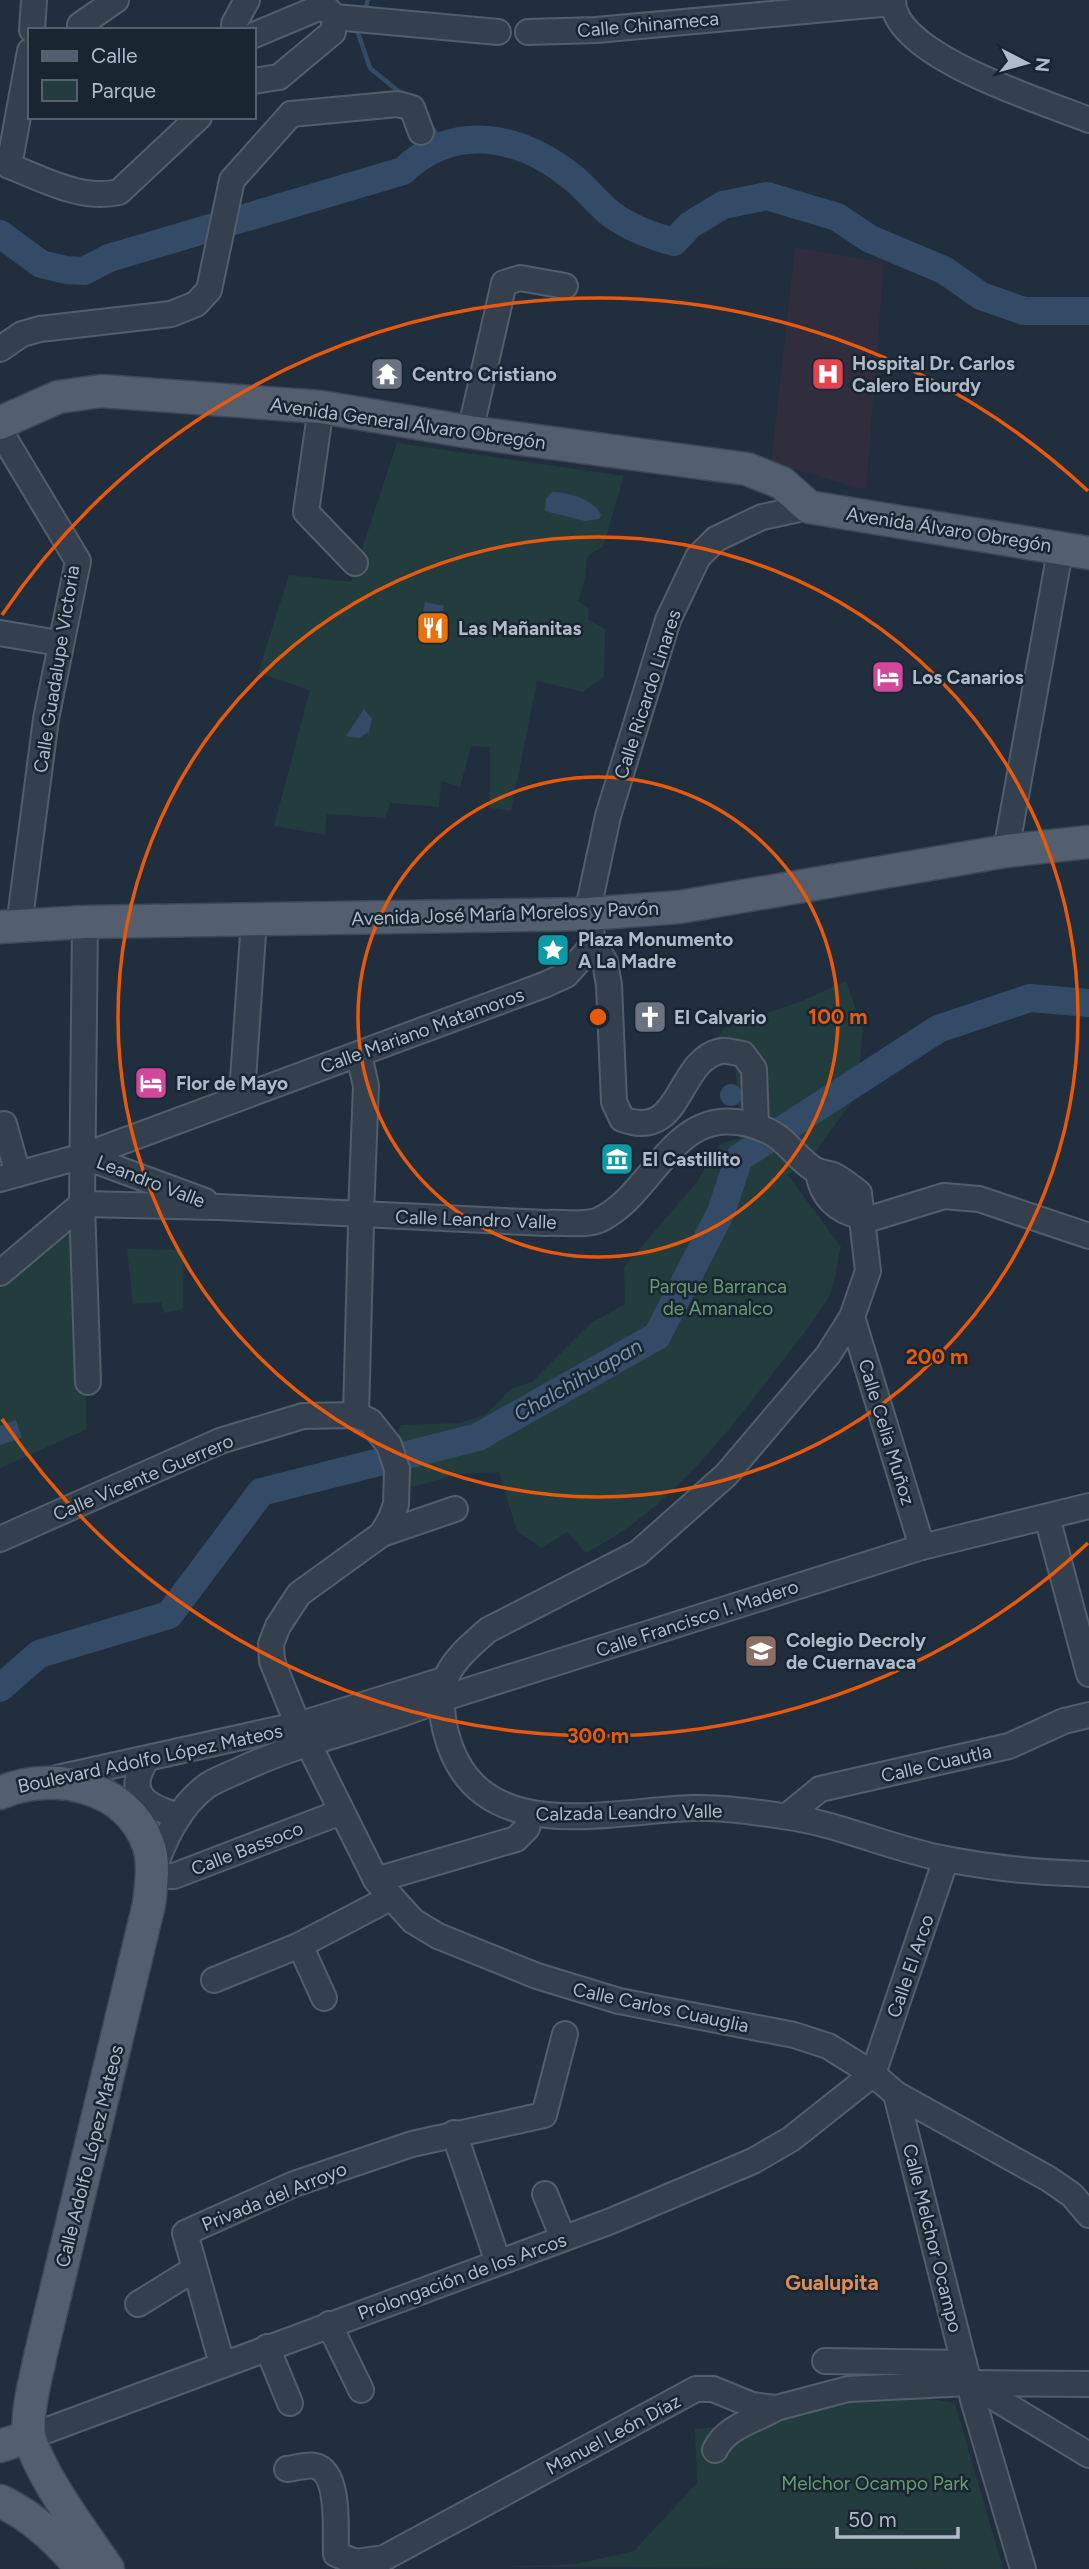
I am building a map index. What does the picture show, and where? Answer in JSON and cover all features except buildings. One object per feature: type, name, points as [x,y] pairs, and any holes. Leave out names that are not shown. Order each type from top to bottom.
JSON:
[{"type":"main road","name":"Avenida General Álvaro Obregón","points":[[0,424],[58,397],[101,391],[321,407],[470,432],[747,469],[782,483],[809,508]]},
{"type":"main road","name":"Avenida Álvaro Obregón","points":[[809,508],[1075,550]]},
{"type":"main road","name":"Avenida José María Morelos y Pavón","points":[[10,927],[85,922],[254,920],[590,929],[743,898],[1006,851],[1089,842]]},
{"type":"main road","name":"Boulevard Adolfo López Mateos","points":[[0,1793],[38,1782]]},
{"type":"main road","name":"Calle Adolfo López Mateos","points":[[15,2442],[33,2393],[114,2057],[149,1904],[151,1875],[149,1846],[129,1813],[95,1789],[38,1782]]},
{"type":"main road","points":[[15,2442],[53,2486],[108,2569]]},
{"type":"main road","points":[[0,2501],[21,2510],[64,2547],[82,2569]]},
{"type":"street","points":[[32,28],[34,0]]},
{"type":"street","points":[[80,26],[117,0]]},
{"type":"street","points":[[235,28],[234,24],[247,0]]},
{"type":"street","points":[[893,2],[906,31],[950,63],[1089,120]]},
{"type":"street","name":"Calle Chinameca","points":[[528,32],[596,30],[893,2]]},
{"type":"street","points":[[256,34],[316,9],[326,8],[357,18],[498,32]]},
{"type":"street","points":[[256,81],[279,78],[333,32],[357,18]]},
{"type":"street","points":[[28,65],[9,166],[85,193],[103,196],[118,192],[197,119]]},
{"type":"street","points":[[279,78],[291,114]]},
{"type":"street","points":[[0,349],[22,334],[40,329],[171,314],[196,304],[209,290],[232,180],[291,114],[398,104],[412,108],[421,132]]},
{"type":"street","points":[[470,432],[504,283],[520,278],[565,286]]},
{"type":"street","points":[[321,407],[306,512],[355,563]]},
{"type":"street","name":"Calle Guadalupe Victoria","points":[[0,431],[78,561],[59,643],[10,927]]},
{"type":"street","name":"Calle Ricardo Linares","points":[[590,929],[608,816],[668,620],[698,557],[716,539],[740,526],[771,515],[809,508]]},
{"type":"street","points":[[1006,851],[1075,550]]},
{"type":"street","points":[[0,633],[59,643]]},
{"type":"street","points":[[242,1094],[254,920]]},
{"type":"street","points":[[85,922],[82,1204],[88,1382]]},
{"type":"street","points":[[442,1689],[468,1648],[488,1630],[638,1553],[688,1512],[726,1475],[828,1355],[852,1317],[868,1271],[859,1193],[833,1175],[816,1170],[764,1129],[754,1069],[743,1054],[723,1050],[709,1056],[694,1072],[665,1114],[651,1123],[635,1124],[622,1119],[614,1102],[609,985],[605,962],[590,929]]},
{"type":"street","name":"Calle Mariano Matamoros","points":[[9,1177],[83,1156],[242,1094],[359,1055],[544,985],[565,975],[590,929]]},
{"type":"street","points":[[359,1055],[366,1086],[361,1220],[363,1418],[389,1445],[397,1469],[398,1487],[386,1526]]},
{"type":"street","name":"Calle Leandro Valle","points":[[82,1204],[218,1207],[361,1220],[546,1223],[597,1221],[621,1204],[663,1155],[688,1136],[713,1123],[764,1129]]},
{"type":"street","points":[[4,1124],[9,1177]]},
{"type":"street","name":"Leandro Valle","points":[[83,1156],[218,1207]]},
{"type":"street","points":[[862,1219],[944,1196],[979,1199],[1089,1236]]},
{"type":"street","points":[[0,1273],[82,1204]]},
{"type":"street","name":"Calle Celia Muñoz","points":[[852,1317],[922,1547]]},
{"type":"street","name":"Calle Vicente Guerrero","points":[[0,1539],[220,1441],[303,1416],[363,1418]]},
{"type":"street","name":"Calle Francisco I. Madero","points":[[304,1733],[415,1710],[442,1689],[922,1547],[1089,1506]]},
{"type":"street","name":"Calle Carlos Cuauglia","points":[[455,1509],[386,1526],[299,1594],[278,1626],[271,1644],[272,1661],[304,1733],[341,1812],[383,1889],[413,1921],[438,1936],[537,1976],[619,2001],[793,2035],[828,2046],[873,2074],[896,2094],[1049,2179],[1072,2195],[1089,2215]]},
{"type":"street","points":[[1047,1517],[1089,1674]]},
{"type":"street","name":"Calzada Leandro Valle","points":[[442,1689],[453,1759],[493,1800],[530,1815],[557,1817],[694,1808],[787,1816],[946,1859],[1089,1874]]},
{"type":"street","name":"Calle Cuautla","points":[[787,1816],[820,1789],[1009,1746],[1064,1721],[1089,1715]]},
{"type":"street","name":"Boulevard Adolfo López Mateos","points":[[38,1782],[304,1733]]},
{"type":"street","name":"Calle Adolfo López Mateos","points":[[151,1875],[163,1843],[179,1816],[208,1786],[304,1733]]},
{"type":"street","points":[[146,1760],[137,1783],[140,1796],[150,1806],[179,1816]]},
{"type":"street","name":"Calle Bassoco","points":[[151,1875],[174,1876],[341,1812]]},
{"type":"street","points":[[214,1980],[300,1945],[383,1889],[516,1839],[527,1828],[530,1815]]},
{"type":"street","name":"Calle El Arco","points":[[873,2074],[946,1859]]},
{"type":"street","points":[[300,1945],[324,1998]]},
{"type":"street","name":"Privada del Arroyo","points":[[222,2364],[184,2233],[294,2184],[454,2133],[544,2115],[565,2034]]},
{"type":"street","name":"Prolongación de los Arcos","points":[[15,2442],[564,2238],[753,2161],[791,2139],[873,2074]]},
{"type":"street","name":"Calle Melchor Ocampo","points":[[896,2094],[969,2383],[1023,2569]]},
{"type":"street","points":[[454,2133],[498,2262]]},
{"type":"street","points":[[545,2193],[564,2238]]},
{"type":"street","points":[[138,2304],[193,2270]]},
{"type":"street","points":[[329,2325],[361,2390]]},
{"type":"street","points":[[267,2347],[290,2403]]},
{"type":"street","points":[[825,2361],[969,2383],[1089,2384]]},
{"type":"street","points":[[969,2383],[1089,2455]]},
{"type":"street","points":[[969,2383],[1089,2474]]},
{"type":"street","name":"Manuel León Díaz","points":[[288,2469],[315,2466],[327,2472],[333,2486],[336,2554],[355,2562],[384,2558],[696,2389],[713,2389],[752,2405],[776,2408],[848,2389],[969,2383]]},
{"type":"street","points":[[715,2450],[720,2440],[734,2429],[776,2408]]},
{"type":"shaded area","name":"Hospital Dr. Carlos Calero Elourdy","points":[[795,247],[884,263],[866,490],[771,463]]},
{"type":"green space","points":[[397,443],[624,476],[603,547],[588,556],[578,601],[589,609],[588,619],[605,629],[604,676],[583,692],[537,681],[511,811],[490,808],[490,747],[471,746],[460,787],[441,781],[439,807],[390,803],[385,818],[327,814],[325,835],[274,826],[310,690],[258,673],[289,575],[351,582]]},
{"type":"green space","name":"Parque Barranca de Amanalco","points":[[846,981],[863,1030],[857,1094],[814,1154],[788,1175],[841,1247],[834,1283],[812,1323],[714,1447],[668,1495],[615,1536],[586,1553],[567,1532],[542,1548],[517,1531],[499,1472],[460,1474],[411,1487],[397,1435],[401,1425],[459,1423],[485,1415],[511,1389],[532,1382],[591,1323],[625,1304],[624,1267],[696,1183],[720,1144],[740,1138],[735,1056],[717,1038],[724,1028],[802,1001]]},
{"type":"green space","points":[[65,1230],[78,1239],[87,1429],[0,1468],[0,1286]]},
{"type":"green space","points":[[127,1249],[184,1250],[183,1309],[164,1313],[161,1302],[133,1304]]},
{"type":"green space","name":"Melchor Ocampo Park","points":[[914,2396],[955,2403],[1003,2569],[501,2567],[577,2564],[634,2551],[697,2483],[695,2429],[752,2424],[802,2404]]},
{"type":"water","points":[[552,492],[565,493],[586,501],[598,509],[601,515],[599,519],[585,521],[545,511],[546,499]]},
{"type":"water","points":[[425,602],[444,606],[438,631],[420,627]]},
{"type":"water","points":[[364,709],[372,719],[369,732],[359,738],[346,736]]},
{"type":"water","points":[[731,1084],[739,1087],[742,1095],[739,1103],[731,1106],[723,1103],[720,1095],[723,1087]]},
{"type":"water","points":[[16,1420],[22,1438],[0,1445],[0,1426]]},
{"type":"waterway","points":[[364,12],[368,0]]},
{"type":"waterway","points":[[359,27],[358,33],[370,68],[403,95]]},
{"type":"waterway","points":[[430,124],[442,143]]},
{"type":"waterway","points":[[0,234],[41,264],[84,271],[109,258],[403,171],[423,155],[444,145],[465,140],[487,140],[531,151],[577,181],[618,219],[665,240],[674,242],[690,225],[723,205],[767,196],[837,217],[870,239],[944,270],[981,296],[1024,311],[1089,311]]},
{"type":"waterway","name":"Chalchihuapan","points":[[0,1688],[39,1654],[169,1615],[261,1492],[478,1437],[657,1336],[721,1212],[739,1158],[938,1029],[1030,998],[1089,1003]]},
{"type":"place","name":"Centro Cristiano","points":[[387,374]]},
{"type":"place","name":"Hospital Dr. Carlos Calero Elourdy","points":[[828,374]]},
{"type":"place","name":"Las Mañanitas","points":[[433,628]]},
{"type":"place","name":"Los Canarios","points":[[888,677]]},
{"type":"place","name":"Plaza Monumento A La Madre","points":[[553,950]]},
{"type":"place","name":"El Calvario","points":[[650,1017]]},
{"type":"place","name":"Flor de Mayo","points":[[151,1083]]},
{"type":"place","name":"El Castillito","points":[[617,1159]]},
{"type":"place","name":"Colegio Decroly de Cuernavaca","points":[[761,1651]]},
{"type":"district","name":"Gualupita","points":[[832,2283]]}]
